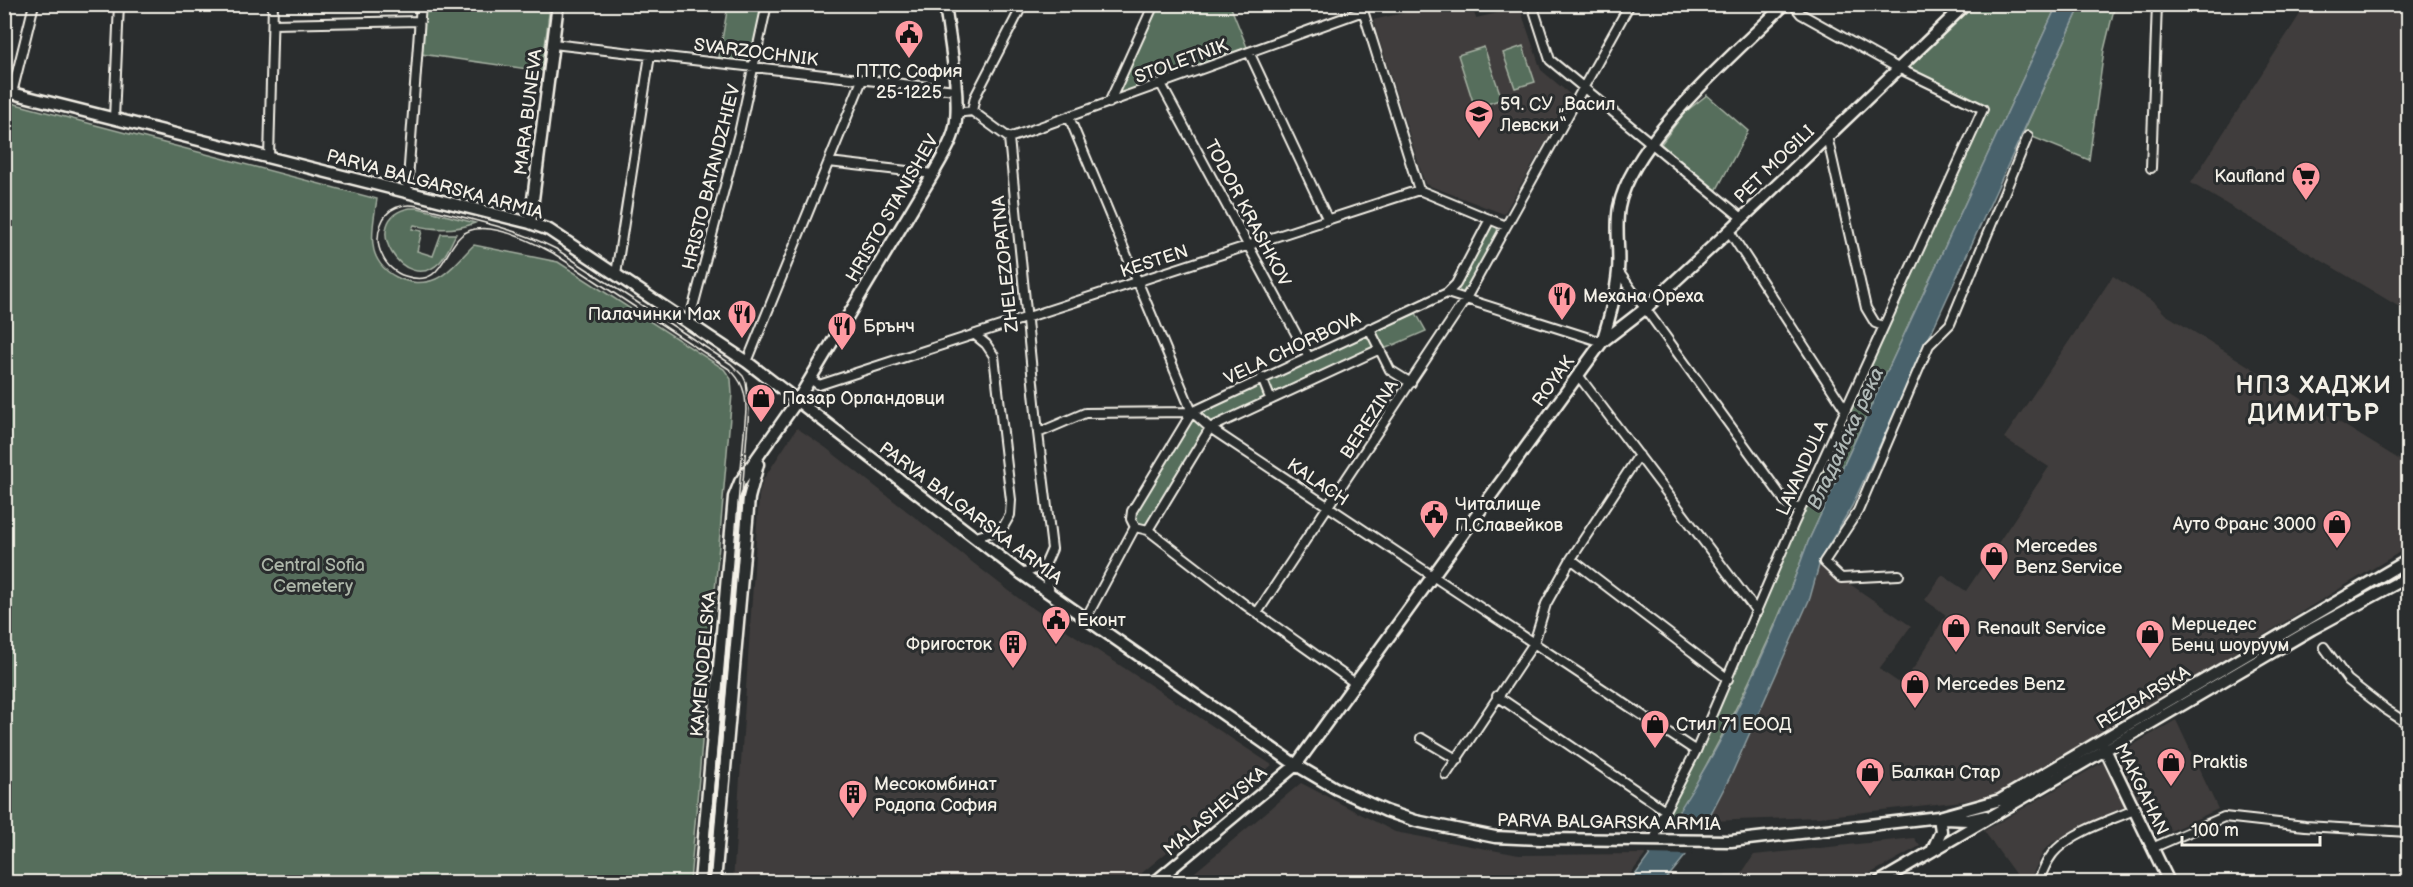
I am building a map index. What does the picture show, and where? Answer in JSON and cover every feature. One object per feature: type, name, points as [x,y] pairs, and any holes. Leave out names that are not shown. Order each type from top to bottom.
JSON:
[{"type":"street","points":[[8,92],[34,4]]},
{"type":"street","points":[[114,119],[119,4]]},
{"type":"street","points":[[268,158],[273,4]]},
{"type":"street","points":[[407,193],[421,4]]},
{"type":"street","name":"MARA BUNEVA","points":[[530,223],[558,4]]},
{"type":"street","name":"HRISTO BATANDZHIEV","points":[[689,322],[755,67],[767,4]]},
{"type":"street","points":[[945,4],[956,113],[972,111],[1009,138]]},
{"type":"street","points":[[972,111],[975,98],[1023,4]]},
{"type":"street","points":[[1109,103],[1154,4]]},
{"type":"street","points":[[1532,4],[1550,60],[1742,218]]},
{"type":"street","points":[[1465,300],[1630,4]]},
{"type":"street","name":"ROYAK","points":[[1296,765],[1602,342],[1618,271],[1619,209],[1624,190],[1652,142],[1675,112],[1785,4]]},
{"type":"street","points":[[1793,4],[1801,14],[1898,68]]},
{"type":"street","name":"PET MOGILI","points":[[1602,342],[1646,308],[1729,231],[1966,4]]},
{"type":"street","points":[[2151,168],[2157,4]]},
{"type":"street","points":[[1362,8],[1419,190],[1506,226]]},
{"type":"street","name":"STOLETNIK","points":[[1009,138],[1249,52],[1362,8]]},
{"type":"street","points":[[273,24],[420,21]]},
{"type":"street","name":"SVARZOCHNIK","points":[[553,44],[955,90]]},
{"type":"street","points":[[1249,52],[1328,220]]},
{"type":"street","points":[[616,274],[650,55]]},
{"type":"street","name":"LAVANDULA","points":[[1654,841],[1665,810],[1696,751],[1728,679],[1800,509],[1983,109],[1898,68]]},
{"type":"street","points":[[747,362],[862,80]]},
{"type":"street","name":"TODOR KRASHKOV","points":[[1161,84],[1308,356]]},
{"type":"street","name":"PARVA BALGARSKA ARMIA","points":[[8,92],[530,223],[549,230],[747,362],[1085,620],[1296,765],[1337,789],[1386,811],[1461,831],[1495,837],[1654,841],[1731,841],[1939,818]]},
{"type":"street","name":"HRISTO STANISHEV","points":[[797,401],[933,174],[953,136],[956,113]]},
{"type":"street","name":"KALACH","points":[[1069,117],[1192,412],[1210,428],[1696,751]]},
{"type":"street","points":[[1827,136],[1866,308],[1875,323],[1883,326]]},
{"type":"street","points":[[1899,575],[1841,578],[1824,562],[1858,511],[1881,461],[1900,407],[1914,382],[1929,345],[1950,324],[2028,136]]},
{"type":"street","name":"ZHELEZOPATNA","points":[[1009,138],[1038,433],[1052,549],[1045,565]]},
{"type":"street","points":[[829,162],[933,174]]},
{"type":"street","name":"KESTEN","points":[[810,379],[819,385],[1028,319],[1419,190]]},
{"type":"street","points":[[1490,219],[1456,284],[1447,293],[1602,342]]},
{"type":"street","points":[[1729,231],[1845,409]]},
{"type":"street","points":[[1618,271],[1787,504],[1800,509]]},
{"type":"street","name":"VELA CHORBOVA","points":[[1192,412],[1447,293]]},
{"type":"street","name":"BEREZINA","points":[[1257,613],[1329,508],[1465,300]]},
{"type":"street","points":[[1369,328],[1390,370],[1411,383]]},
{"type":"street","points":[[975,335],[986,344],[994,356],[1011,500],[1010,515],[1002,529],[976,537]]},
{"type":"street","name":"VELA CHORBOVA","points":[[1210,428],[1270,398],[1380,349]]},
{"type":"street","points":[[1578,375],[1757,612]]},
{"type":"street","points":[[1262,378],[1270,398]]},
{"type":"street","name":"KAMENODELSKA","points":[[700,882],[734,497],[740,482],[797,401]]},
{"type":"street","points":[[1038,433],[1085,413],[1192,412]]},
{"type":"street","points":[[1135,527],[1131,519],[1132,512],[1192,412]]},
{"type":"street","points":[[1148,530],[1210,428]]},
{"type":"street","name":"KAMENODELSKA","points":[[715,882],[749,498],[760,455]]},
{"type":"street","points":[[1446,775],[1534,643],[1546,604],[1571,559],[1639,455]]},
{"type":"street","points":[[1135,527],[1148,530],[1257,613],[1355,683]]},
{"type":"street","points":[[1085,620],[1135,527]]},
{"type":"street","points":[[1571,559],[1728,679]]},
{"type":"street","name":"REZBARSKA","points":[[1879,882],[1998,813],[2298,623],[2409,560]]},
{"type":"street","points":[[1023,574],[1045,565],[1050,594]]},
{"type":"street","name":"REZBARSKA","points":[[1939,818],[2000,800],[2103,746],[2409,577]]},
{"type":"street","points":[[2324,647],[2348,680],[2385,709],[2409,724]]},
{"type":"street","points":[[1497,696],[1665,810]]},
{"type":"street","points":[[1421,738],[1458,760]]},
{"type":"street","name":"MAKGAHAN","points":[[2103,746],[2169,882]]},
{"type":"street","name":"MALASHEVSKA","points":[[1155,882],[1296,765]]},
{"type":"street","points":[[2038,882],[2055,850],[2071,839],[2134,810]]},
{"type":"street","name":"REZBARSKA","points":[[1939,818],[1968,820],[1998,813]]},
{"type":"street","points":[[2152,848],[2224,817],[2306,826],[2409,832]]},
{"type":"street","points":[[1932,852],[1941,831],[1939,818]]},
{"type":"shaded area","name":"59. СУ „Васил Левски“","points":[[1438,5],[1471,5],[1476,18],[1520,8],[1541,70],[1572,96],[1504,214],[1425,184],[1373,20]]},
{"type":"shaded area","points":[[2306,5],[2408,5],[2408,312],[2191,183]]},
{"type":"shaded area","points":[[2113,276],[2155,303],[2165,314],[2408,465],[2408,547],[2017,785],[1981,799],[1819,817],[1707,821],[1732,773],[1810,598],[1821,558],[1841,578],[1911,626],[1879,669],[1901,684],[1915,666],[1946,615],[1925,600],[1942,575],[1966,591],[2049,467],[2004,438]]},
{"type":"shaded area","points":[[797,428],[826,448],[1022,601],[1272,765],[1131,882],[733,882],[759,495],[763,480]]},
{"type":"shaded area","points":[[2176,720],[2218,809],[2171,831],[2152,793],[2052,843],[2044,850],[2029,882],[2021,882],[1984,831]]},
{"type":"shaded area","points":[[1301,783],[1395,832],[1519,855],[1646,854],[1624,882],[1183,882]]},
{"type":"shaded area","points":[[1914,838],[1920,846],[1855,882],[1720,882],[1726,874],[1741,874],[1754,855]]},
{"type":"green space","points":[[426,5],[550,5],[542,71],[421,54]]},
{"type":"green space","points":[[728,5],[767,5],[755,67],[718,63]]},
{"type":"green space","points":[[1154,5],[1230,5],[1249,52],[1109,103]]},
{"type":"green space","points":[[1966,5],[2057,5],[1808,542],[1780,614],[1748,684],[1675,820],[1667,820],[1654,841],[1983,109],[1898,68]]},
{"type":"green space","points":[[2081,5],[2115,5],[2104,50],[2089,160],[2023,133]]},
{"type":"green space","points":[[1523,46],[1535,82],[1515,88],[1503,53]]},
{"type":"green space","points":[[1484,47],[1502,99],[1475,108],[1458,55]]},
{"type":"green space","points":[[1707,95],[1748,131],[1716,191],[1661,144],[1684,113]]},
{"type":"green space","name":"Central Sofia Cemetery","points":[[4,101],[377,199],[372,233],[376,255],[388,271],[406,281],[426,282],[436,279],[451,268],[474,245],[558,262],[724,369],[731,379],[732,394],[690,882],[5,882]]},
{"type":"green space","points":[[410,208],[475,223],[445,229],[414,225],[412,229],[422,231],[417,251],[433,256],[441,234],[456,234],[440,262],[426,270],[413,270],[401,263],[392,252],[387,239],[387,226],[394,215]]},
{"type":"green space","points":[[1490,225],[1497,227],[1498,234],[1462,294],[1457,287]]},
{"type":"green space","points":[[1416,313],[1426,331],[1384,349],[1375,331]]},
{"type":"green space","points":[[1369,328],[1380,349],[1210,428],[1148,530],[1135,527],[1132,511],[1192,412]]},
{"type":"water","points":[[2057,5],[2081,5],[1852,506],[1821,558],[1810,598],[1732,773],[1686,855],[1664,882],[1630,882],[1684,803],[1732,719],[1773,631],[1808,542]]},
{"type":"pier","points":[[1671,820],[1711,821],[1690,855],[1647,854]]},
{"type":"tram line","points":[[706,882],[746,410],[742,387],[729,369],[553,253],[516,235],[484,228],[475,229],[464,233],[456,241],[438,269],[430,276],[420,279],[398,273],[384,259],[378,240],[384,218],[391,210],[407,205],[418,206],[506,229],[540,241],[556,249],[731,364],[746,382],[749,409],[710,882]]},
{"type":"place","name":"ПТТС София 25-1225","points":[[909,60]]},
{"type":"place","name":"59. СУ „Васил Левски“","points":[[1479,140]]},
{"type":"place","name":"Kaufland","points":[[2306,202]]},
{"type":"place","name":"Механа Ореха","points":[[1562,322]]},
{"type":"place","name":"Палачинки Max","points":[[742,340]]},
{"type":"place","name":"Брънч","points":[[842,352]]},
{"type":"place","name":"Пазар Орландовци","points":[[761,424]]},
{"type":"place","name":"Читалище П.Славейков","points":[[1434,540]]},
{"type":"place","name":"Ауто Франс 3000","points":[[2337,550]]},
{"type":"place","name":"Mercedes Benz Service","points":[[1994,582]]},
{"type":"place","name":"Еконт","points":[[1056,646]]},
{"type":"place","name":"Renault Service","points":[[1956,654]]},
{"type":"place","name":"Мерцедес Бенц шоуруум","points":[[2150,660]]},
{"type":"place","name":"Фригосток","points":[[1013,670]]},
{"type":"place","name":"Mercedes Benz","points":[[1915,710]]},
{"type":"place","name":"Стил 71 ЕООД","points":[[1655,750]]},
{"type":"place","name":"Praktis","points":[[2171,788]]},
{"type":"place","name":"Балкан Стар","points":[[1870,798]]},
{"type":"place","name":"Месокомбинат Родопа София","points":[[853,820]]},
{"type":"district","name":"НПЗ ХАДЖИ ДИМИТЪР","points":[[2314,399]]},
{"type":"water label","name":"Владайска река","points":[[1845,438]]}]
